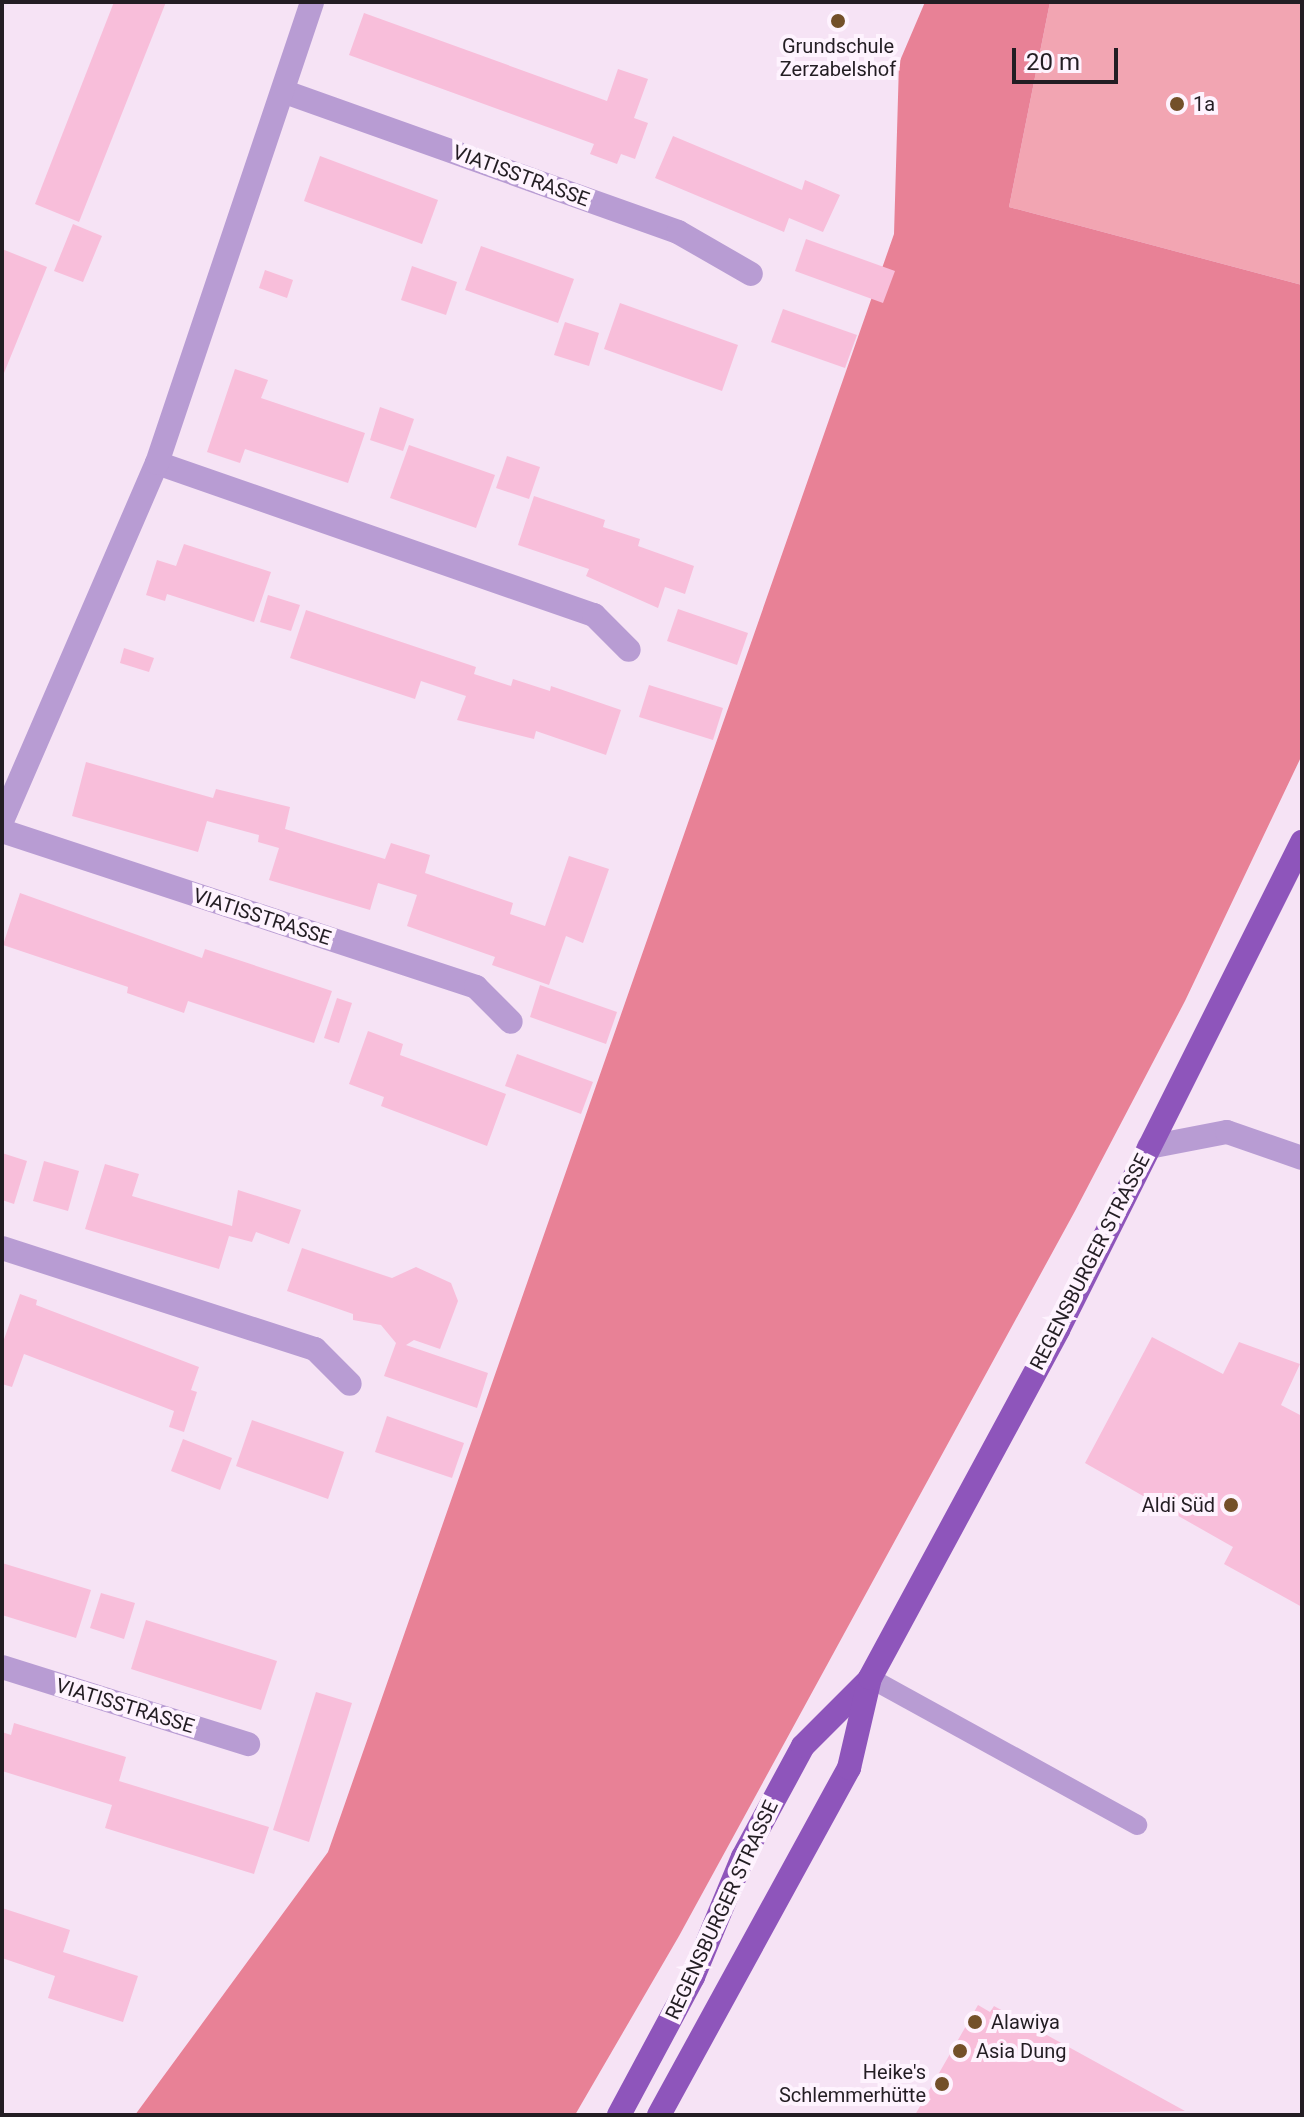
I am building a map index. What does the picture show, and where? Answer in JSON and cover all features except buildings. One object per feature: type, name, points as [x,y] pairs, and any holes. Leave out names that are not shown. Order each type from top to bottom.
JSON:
[{"type":"main road","name":"REGENSBURGER STRASSE","points":[[659,2115],[849,1768],[870,1678],[1058,1330],[1302,842]]},
{"type":"main road","name":"REGENSBURGER STRASSE","points":[[619,2115],[693,1977],[743,1857],[803,1746],[870,1678]]},
{"type":"street","points":[[2,821],[157,463],[285,92],[312,2]]},
{"type":"street","name":"VIATISSTRASSE","points":[[285,92],[678,232],[751,274]]},
{"type":"street","points":[[157,463],[594,615],[629,650]]},
{"type":"street","name":"VIATISSTRASSE","points":[[2,831],[476,987],[511,1022]]},
{"type":"street","points":[[1149,1147],[1227,1132],[1302,1158]]},
{"type":"street","points":[[2,1248],[315,1349],[350,1384]]},
{"type":"street","name":"VIATISSTRASSE","points":[[2,1667],[248,1744]]},
{"type":"lane","points":[[870,1678],[1137,1825]]},
{"type":"shaded area","points":[[925,2],[1050,2],[1009,207],[1302,285],[1302,755],[1185,1001],[1075,1211],[679,1936],[575,2115],[135,2115],[328,1852],[894,234],[899,63]]},
{"type":"shaded area","points":[[1050,2],[1302,2],[1302,285],[1009,207]]},
{"type":"place","name":"Grundschule Zerzabelshof","points":[[838,21]]},
{"type":"place","name":"1a","points":[[1177,104]]},
{"type":"place","name":"Aldi Süd","points":[[1231,1505]]},
{"type":"place","name":"Alawiya","points":[[975,2022]]},
{"type":"place","name":"Asia Dung","points":[[960,2051]]},
{"type":"place","name":"Heike's Schlemmerhütte","points":[[942,2084]]}]
